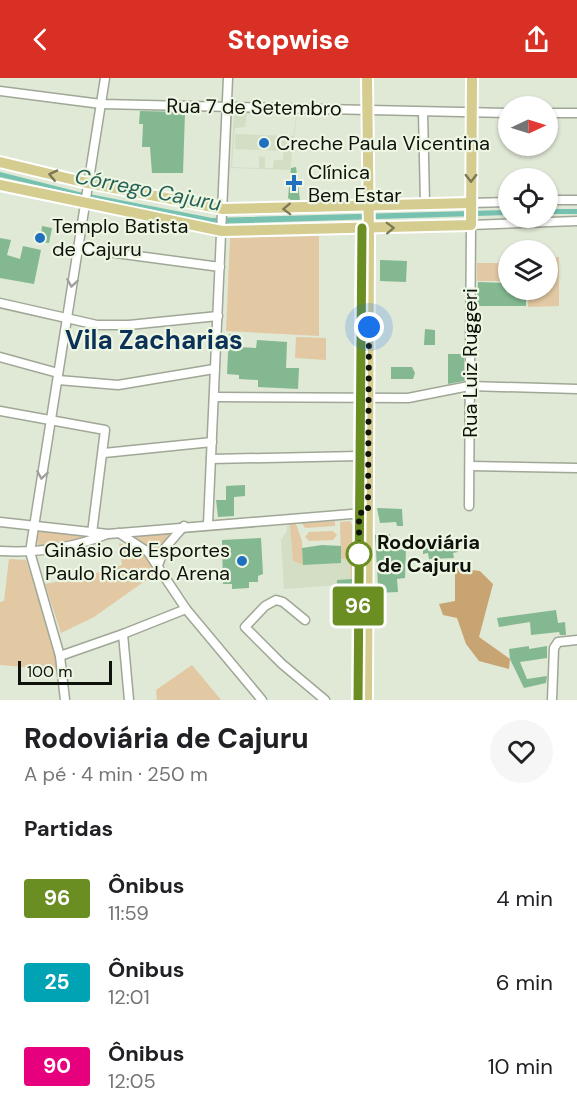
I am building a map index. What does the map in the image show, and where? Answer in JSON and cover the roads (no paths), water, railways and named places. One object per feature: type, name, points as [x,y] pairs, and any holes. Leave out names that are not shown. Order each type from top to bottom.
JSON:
[{"type":"main road","points":[[358,700],[363,513],[366,78]]},
{"type":"main road","points":[[0,162],[90,185],[223,211],[471,222],[471,78]]},
{"type":"main road","points":[[0,185],[223,229],[366,218],[425,204],[471,205]]},
{"type":"main road","points":[[364,399],[358,456],[363,513],[367,700]]},
{"type":"street","points":[[65,700],[60,656],[30,552],[66,319],[90,185],[105,78]]},
{"type":"street","points":[[208,524],[228,78]]},
{"type":"street","name":"Rua 7 de Setembro","points":[[0,91],[101,104],[498,113]]},
{"type":"street","points":[[423,112],[425,204]]},
{"type":"street","points":[[558,113],[577,113]]},
{"type":"street","points":[[558,200],[577,200]]},
{"type":"street","points":[[471,205],[498,203]]},
{"type":"street","points":[[471,222],[577,221]]},
{"type":"street","name":"Rua Luiz Ruggeri","points":[[469,506],[471,222]]},
{"type":"street","points":[[78,248],[220,267]]},
{"type":"street","points":[[0,303],[97,325],[129,325],[218,316]]},
{"type":"street","points":[[0,357],[58,376],[118,385],[214,369]]},
{"type":"street","points":[[214,398],[408,398],[469,386],[577,389]]},
{"type":"street","points":[[0,411],[104,429],[106,432],[104,453],[92,533]]},
{"type":"street","points":[[104,453],[212,442]]},
{"type":"street","points":[[212,459],[358,456]]},
{"type":"street","points":[[470,466],[577,468]]},
{"type":"street","points":[[0,522],[108,534],[363,513]]},
{"type":"street","points":[[158,565],[164,549],[185,526]]},
{"type":"street","points":[[118,533],[148,552],[186,609],[262,700]]},
{"type":"street","points":[[0,551],[30,552],[77,544],[108,534]]},
{"type":"street","points":[[304,620],[283,602],[276,600],[265,606],[245,627],[282,664],[325,700]]},
{"type":"street","points":[[60,656],[186,609]]},
{"type":"street","points":[[123,634],[129,700]]},
{"type":"street","points":[[552,700],[554,648],[558,642],[577,640]]},
{"type":"water","points":[[0,172],[79,192],[212,218],[498,210],[498,215],[212,224],[0,177]]},
{"type":"water","points":[[558,209],[577,209],[577,214],[558,214]]},
{"type":"place","name":"Creche Paula Vicentina","points":[[264,143]]},
{"type":"place","name":"Clínica Bem Estar","points":[[294,183]]},
{"type":"place","name":"Templo Batista de Cajuru","points":[[40,238]]},
{"type":"place","name":"Rodoviária de Cajuru","points":[[359,554]]},
{"type":"place","name":"Ginásio de Esportes Paulo Ricardo Arena","points":[[242,561]]},
{"type":"district","name":"Vila Zacharias","points":[[154,340]]},
{"type":"water label","name":"Córrego Cajuru","points":[[148,190]]}]
